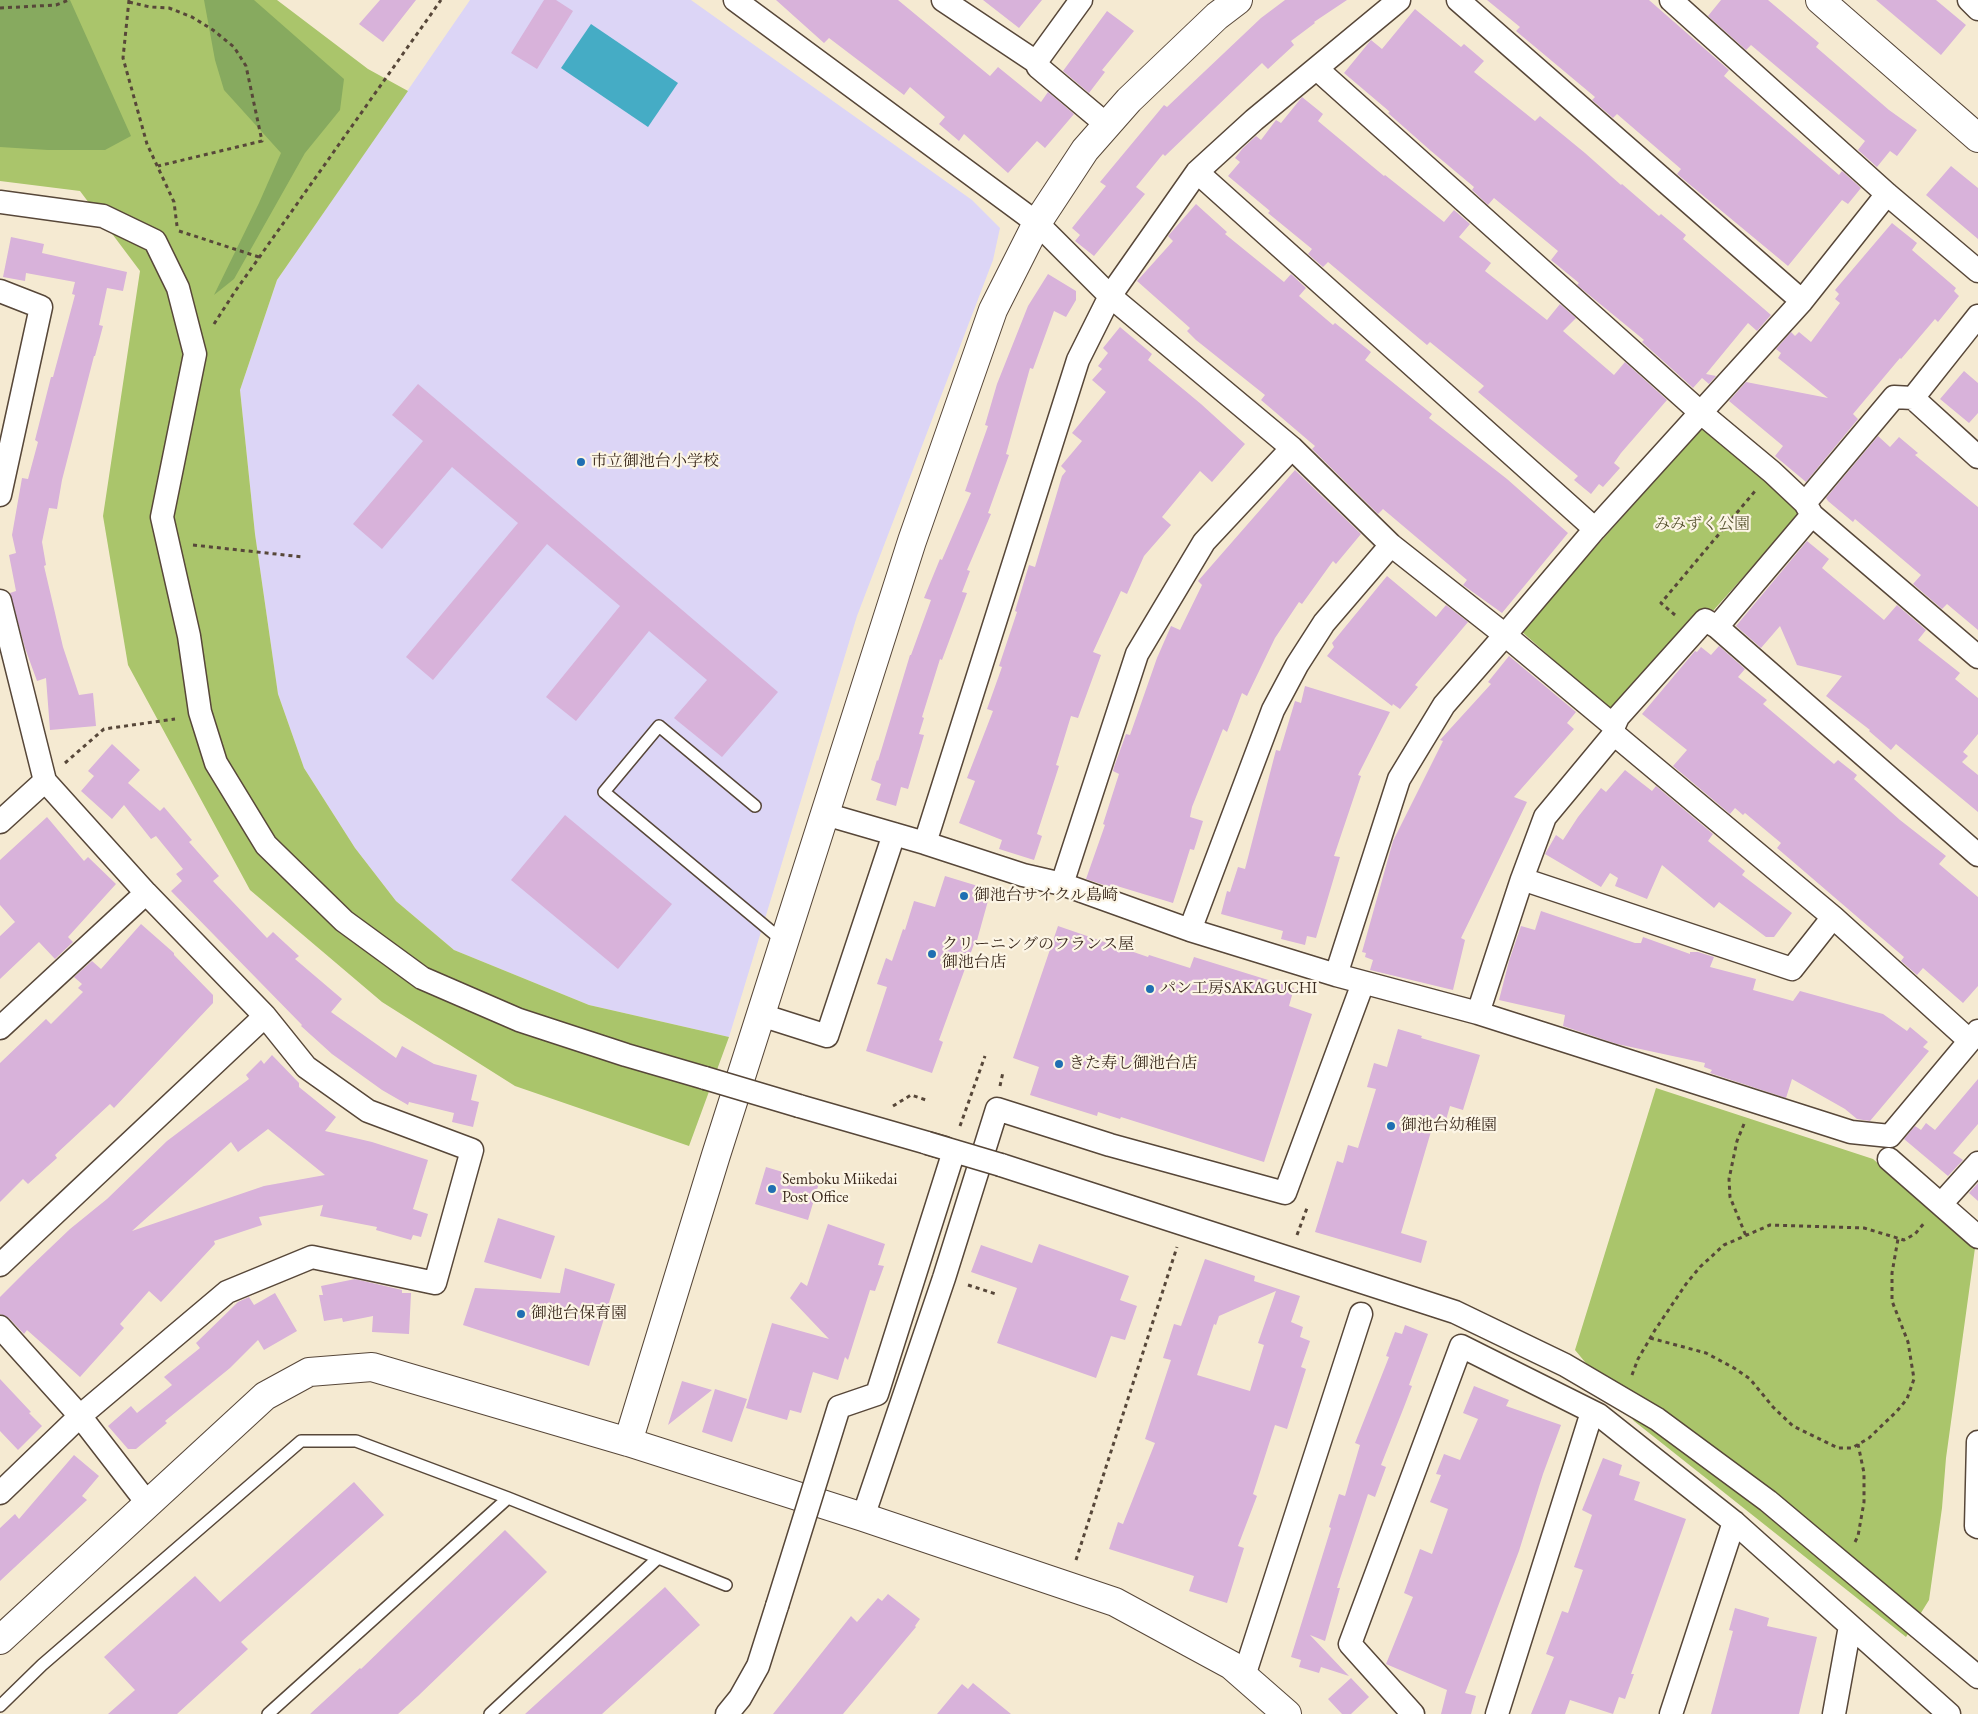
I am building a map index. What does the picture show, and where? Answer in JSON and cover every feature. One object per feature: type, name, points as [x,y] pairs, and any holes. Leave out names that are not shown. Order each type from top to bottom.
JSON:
[{"type":"street","points":[[943,0],[1036,62],[1038,67],[1107,125]]},
{"type":"street","points":[[1036,62],[1080,0]]},
{"type":"street","points":[[628,1442],[784,942],[912,541],[993,310],[1037,223],[1085,150],[1129,100],[1217,16],[1238,0]]},
{"type":"street","points":[[925,843],[1078,360],[1110,296],[1197,172],[1254,120],[1399,0]]},
{"type":"street","points":[[1458,0],[1802,300]]},
{"type":"street","points":[[1671,0],[1887,194],[1978,271]]},
{"type":"street","points":[[1820,0],[1978,138]]},
{"type":"street","points":[[1969,0],[1978,8]]},
{"type":"street","points":[[742,2],[1037,223],[1110,296],[1292,448],[1391,545],[1505,635],[1974,1036],[1890,1136],[1850,1132],[1478,1013],[1336,975],[1190,930],[1062,884],[1023,876],[925,843],[825,814]]},
{"type":"street","points":[[1317,69],[1700,412],[1772,472],[1808,509],[1978,657]]},
{"type":"street","points":[[1197,172],[1595,529]]},
{"type":"street","points":[[1336,975],[1400,779],[1444,705],[1595,529],[1802,300],[1887,194]]},
{"type":"street","points":[[0,202],[103,216],[154,241],[178,288],[195,354],[162,517],[189,636],[200,712],[216,763],[266,845],[344,921],[422,978],[519,1020],[705,1078],[1001,1165],[1184,1226],[1455,1312],[1565,1366],[1657,1419],[1768,1501],[1978,1677]]},
{"type":"street","points":[[0,291],[41,307],[0,495]]},
{"type":"street","points":[[1913,398],[1978,316]]},
{"type":"street","points":[[1717,627],[1894,398],[1913,398],[1978,457]]},
{"type":"street","points":[[1062,884],[1136,654],[1204,542],[1292,448]]},
{"type":"street","points":[[1190,930],[1273,710],[1297,665],[1324,623],[1391,545]]},
{"type":"street","points":[[0,601],[6,655],[44,781],[146,893],[265,1016],[306,1066],[368,1112],[472,1150],[435,1283],[312,1257],[228,1292],[80,1416],[0,1493]]},
{"type":"street","points":[[1478,1013],[1522,879],[1545,817],[1614,730],[1618,717],[1705,620],[1717,627],[1978,855]]},
{"type":"street","points":[[0,822],[44,781]]},
{"type":"street","points":[[761,1015],[827,1036],[894,834]]},
{"type":"street","points":[[1522,879],[1792,969],[1833,917]]},
{"type":"street","points":[[0,1028],[146,893]]},
{"type":"street","points":[[864,1517],[944,1278],[997,1109],[1110,1145],[1285,1193],[1363,983]]},
{"type":"street","points":[[0,1265],[265,1016]]},
{"type":"street","points":[[727,1714],[740,1698],[758,1666],[839,1406],[877,1394],[952,1150]]},
{"type":"street","points":[[1890,1159],[1978,1236]]},
{"type":"street","points":[[1941,1204],[1978,1163]]},
{"type":"street","points":[[1244,1676],[1361,1314]]},
{"type":"street","points":[[0,1327],[80,1416],[148,1504]]},
{"type":"street","points":[[1413,1714],[1350,1644],[1461,1346],[1599,1416],[1734,1522],[1949,1714]]},
{"type":"street","points":[[0,1640],[265,1396],[309,1372],[372,1366],[628,1442],[864,1517],[1115,1602],[1231,1665],[1287,1714]]},
{"type":"street","points":[[1498,1714],[1592,1412]]},
{"type":"street","points":[[1978,1442],[1976,1526],[1978,1527]]},
{"type":"street","points":[[1672,1714],[1734,1522]]},
{"type":"street","points":[[1834,1714],[1850,1626]]},
{"type":"lane","points":[[755,806],[659,726],[604,792],[784,942]]},
{"type":"lane","points":[[0,1706],[42,1666],[302,1441],[356,1441],[508,1498],[726,1584]]},
{"type":"lane","points":[[268,1714],[508,1498]]},
{"type":"lane","points":[[490,1714],[658,1558]]},
{"type":"path","points":[[0,8],[56,5],[69,0]]},
{"type":"path","points":[[195,354],[259,258],[441,0]]},
{"type":"path","points":[[158,166],[262,141],[246,66],[234,47],[213,30],[184,14],[169,8],[150,7],[129,1],[123,58],[147,144],[174,202],[177,230],[259,258]]},
{"type":"path","points":[[1695,632],[1661,603],[1772,472]]},
{"type":"path","points":[[168,542],[302,557]]},
{"type":"path","points":[[44,781],[104,729],[171,720],[200,712]]},
{"type":"path","points":[[959,1129],[984,1056]]},
{"type":"path","points":[[1746,1236],[1730,1197],[1729,1179],[1737,1141],[1753,1101]]},
{"type":"path","points":[[1624,1399],[1638,1359],[1650,1338],[1686,1284],[1700,1267],[1724,1245],[1770,1225],[1864,1228],[1904,1240],[1915,1234],[1941,1204]]},
{"type":"path","points":[[1067,1586],[1184,1226]]},
{"type":"path","points":[[1650,1338],[1706,1353],[1734,1368],[1750,1379],[1773,1407],[1793,1426],[1838,1448],[1852,1448],[1869,1438],[1897,1411],[1907,1399],[1914,1379],[1908,1342],[1892,1301],[1892,1273],[1898,1239]]},
{"type":"path","points":[[1846,1566],[1858,1536],[1864,1502],[1864,1473],[1858,1444]]},
{"type":"shaded area","name":"市立御池台小学校","points":[[470,0],[691,0],[972,200],[1000,228],[993,260],[857,616],[729,1037],[589,1005],[454,950],[396,901],[355,848],[304,768],[278,694],[255,534],[240,390],[277,280]]},
{"type":"green space","points":[[0,0],[277,0],[368,69],[408,91],[277,280],[240,390],[255,534],[278,694],[304,768],[355,848],[396,901],[454,950],[589,1005],[729,1037],[689,1146],[515,1086],[382,1002],[250,890],[128,665],[103,516],[140,271],[80,191],[0,181]]},
{"type":"green space","points":[[0,0],[70,0],[131,136],[105,150],[48,150],[0,147]]},
{"type":"green space","points":[[204,0],[254,0],[344,79],[340,110],[305,153],[234,279],[214,295],[281,153],[224,90],[215,60]]},
{"type":"green space","name":"みみずく公園","points":[[1708,421],[1805,508],[1618,717],[1521,631]]},
{"type":"green space","points":[[1656,1088],[1873,1159],[1975,1248],[1946,1458],[1942,1508],[1929,1600],[1906,1637],[1634,1421],[1575,1350]]},
{"type":"water","points":[[591,24],[678,83],[648,127],[561,68]]},
{"type":"building","points":[[380,0],[416,0],[383,42],[359,24]]},
{"type":"building","points":[[544,0],[556,0],[573,11],[537,69],[511,53]]},
{"type":"building","points":[[776,0],[898,0],[990,76],[998,67],[1041,102],[1048,92],[1074,114],[1045,148],[1037,141],[1008,173],[964,134],[959,141],[939,124],[945,117],[910,87],[904,95],[829,38],[824,43]]},
{"type":"building","points":[[983,0],[1042,0],[1019,28]]},
{"type":"building","points":[[1285,0],[1347,0],[1314,22],[1291,41],[1294,45],[1268,69],[1262,63],[1165,156],[1163,154],[1136,187],[1145,194],[1094,256],[1075,241],[1080,235],[1072,228],[1106,186],[1100,182],[1164,105],[1167,107],[1261,18]]},
{"type":"building","points":[[1487,0],[1649,0],[1729,70],[1724,76],[1839,175],[1842,171],[1861,188],[1848,204],[1842,200],[1788,266],[1677,174],[1681,169],[1617,114],[1613,118],[1592,100],[1595,97],[1516,31],[1520,27]]},
{"type":"building","points":[[1721,0],[1768,0],[1819,43],[1816,47],[1889,110],[1917,130],[1897,156],[1890,151],[1877,167],[1858,150],[1865,141],[1751,45],[1746,50],[1708,16]]},
{"type":"building","points":[[1876,0],[1936,0],[1966,25],[1941,55]]},
{"type":"building","points":[[1415,9],[1461,47],[1464,44],[1484,61],[1474,72],[1535,121],[1540,116],[1659,216],[1661,214],[1686,235],[1683,239],[1771,315],[1757,331],[1748,323],[1706,374],[1716,376],[1709,384],[1702,378],[1693,388],[1642,342],[1644,340],[1577,285],[1579,283],[1551,260],[1558,251],[1494,198],[1488,205],[1472,190],[1474,187],[1344,73],[1371,40],[1382,49]]},
{"type":"building","points":[[1107,11],[1134,31],[1102,70],[1105,72],[1089,93],[1063,71]]},
{"type":"building","points":[[1302,97],[1323,114],[1318,121],[1384,176],[1444,222],[1454,210],[1470,224],[1459,237],[1491,263],[1485,271],[1547,320],[1560,304],[1576,318],[1563,331],[1614,375],[1625,362],[1667,400],[1621,453],[1614,463],[1620,468],[1603,487],[1599,484],[1591,494],[1574,480],[1578,476],[1478,392],[1484,386],[1430,342],[1427,345],[1328,262],[1323,267],[1308,254],[1312,249],[1268,213],[1270,211],[1228,176],[1240,162],[1235,158],[1243,148],[1256,136],[1261,140],[1276,120],[1281,123]]},
{"type":"building","points":[[1951,166],[1978,188],[1978,239],[1926,195]]},
{"type":"building","points":[[1196,204],[1227,232],[1225,234],[1284,282],[1291,274],[1306,288],[1299,296],[1333,325],[1335,323],[1371,352],[1365,360],[1432,414],[1429,418],[1507,479],[1568,533],[1502,613],[1463,585],[1467,580],[1383,509],[1378,514],[1312,449],[1315,446],[1261,400],[1265,395],[1196,340],[1187,331],[1190,328],[1137,281],[1173,241],[1168,236]]},
{"type":"building","points":[[1892,223],[1917,243],[1912,250],[1956,288],[1954,291],[1959,296],[1938,322],[1935,319],[1853,414],[1858,419],[1806,482],[1775,456],[1783,446],[1729,401],[1746,382],[1828,398],[1778,358],[1781,353],[1776,349],[1791,332],[1795,336],[1799,332],[1811,342],[1840,303],[1835,299],[1839,294],[1835,290]]},
{"type":"building","points":[[11,237],[44,244],[42,253],[127,272],[123,291],[107,288],[99,325],[103,326],[62,480],[57,509],[49,508],[42,542],[46,565],[44,566],[63,647],[79,695],[93,693],[96,726],[50,730],[46,678],[37,681],[25,648],[10,593],[16,591],[9,555],[16,553],[12,535],[22,478],[28,479],[38,442],[35,440],[51,377],[53,377],[75,295],[72,294],[75,282],[26,273],[25,281],[3,277]]},
{"type":"building","points":[[1048,274],[1076,291],[1076,300],[1066,317],[1054,311],[1033,369],[1030,368],[1006,454],[1009,455],[988,513],[991,514],[967,570],[970,571],[962,592],[967,593],[942,660],[940,659],[922,717],[924,718],[919,734],[924,735],[908,789],[901,787],[896,806],[876,800],[881,784],[871,780],[910,655],[931,600],[924,598],[971,493],[965,491],[988,426],[985,425],[997,384],[1028,306]]},
{"type":"building","points":[[1120,327],[1152,354],[1148,360],[1245,444],[1212,482],[1200,471],[1162,517],[1171,525],[1144,556],[1127,594],[1121,591],[1093,652],[1101,655],[1078,718],[1071,716],[1056,765],[1059,766],[1037,834],[1042,836],[1034,860],[999,849],[1002,840],[959,823],[975,781],[967,778],[993,711],[987,709],[1002,667],[999,666],[1017,612],[1015,611],[1029,565],[1035,567],[1062,476],[1066,471],[1061,466],[1082,441],[1072,433],[1106,392],[1092,380],[1102,369],[1098,366],[1108,353],[1103,348]]},
{"type":"building","points":[[1964,371],[1978,383],[1978,413],[1969,423],[1940,399]]},
{"type":"building","points":[[418,384],[778,692],[722,757],[674,718],[707,680],[649,631],[576,721],[546,697],[620,606],[547,544],[433,680],[406,657],[518,523],[452,467],[382,549],[353,524],[423,441],[392,415]]},
{"type":"building","points":[[1878,436],[1890,447],[1899,437],[1918,453],[1915,455],[1978,507],[1978,630],[1947,604],[1942,609],[1913,584],[1921,575],[1855,519],[1853,522],[1826,498]]},
{"type":"building","points":[[1295,470],[1361,534],[1336,564],[1333,561],[1302,604],[1299,602],[1275,638],[1247,696],[1242,693],[1227,732],[1223,729],[1192,807],[1190,817],[1203,821],[1194,850],[1190,849],[1173,903],[1117,886],[1116,889],[1086,879],[1105,825],[1103,824],[1119,774],[1113,771],[1114,767],[1126,734],[1130,735],[1157,658],[1171,626],[1180,630],[1202,585],[1198,581]]},
{"type":"building","points":[[1807,541],[1829,559],[1822,568],[1884,620],[1897,605],[1926,630],[1918,640],[1960,673],[1955,679],[1978,698],[1978,734],[1963,752],[1968,756],[1962,762],[1978,775],[1978,812],[1896,744],[1891,750],[1870,730],[1826,696],[1842,676],[1797,665],[1780,626],[1761,648],[1736,626]]},
{"type":"building","points":[[1387,576],[1436,617],[1446,605],[1468,622],[1415,685],[1418,687],[1400,709],[1393,704],[1392,706],[1327,656],[1334,647],[1332,643]]},
{"type":"building","points":[[1719,646],[1745,669],[1738,677],[1767,700],[1763,704],[1834,764],[1838,760],[1857,775],[1854,779],[1900,820],[1946,856],[1939,864],[1978,897],[1978,986],[1963,1003],[1923,968],[1917,975],[1901,961],[1904,957],[1777,848],[1781,843],[1745,813],[1743,815],[1735,808],[1730,814],[1673,766],[1687,750],[1642,714],[1695,651],[1697,652],[1701,647],[1711,655]]},
{"type":"building","points":[[1509,656],[1576,712],[1567,723],[1574,729],[1514,797],[1527,802],[1461,938],[1465,940],[1453,990],[1370,970],[1373,960],[1365,957],[1366,953],[1362,952],[1393,841],[1443,741],[1440,740],[1491,684],[1488,682]]},
{"type":"building","points":[[1305,686],[1390,712],[1358,775],[1361,776],[1334,856],[1340,857],[1316,938],[1307,936],[1305,945],[1281,939],[1283,931],[1221,914],[1227,891],[1230,892],[1238,867],[1245,869],[1276,750],[1280,751],[1295,701],[1301,703]]},
{"type":"building","points":[[112,744],[140,770],[128,783],[160,811],[164,807],[192,840],[189,842],[219,876],[213,881],[267,938],[273,932],[299,956],[295,959],[342,999],[331,1012],[396,1058],[402,1046],[434,1064],[477,1075],[471,1100],[479,1102],[473,1127],[452,1122],[454,1113],[409,1102],[408,1105],[382,1090],[332,1054],[301,1026],[171,891],[182,881],[176,874],[183,869],[156,836],[151,839],[124,805],[112,819],[81,791],[94,776],[88,771]]},
{"type":"building","points":[[1625,770],[1652,791],[1656,786],[1713,834],[1708,841],[1745,871],[1742,875],[1792,913],[1774,937],[1766,937],[1719,902],[1714,908],[1662,865],[1647,899],[1615,886],[1618,878],[1610,873],[1601,887],[1545,854],[1556,835],[1563,840],[1601,788],[1606,792]]},
{"type":"building","points":[[565,815],[672,904],[618,969],[511,880]]},
{"type":"building","points":[[47,817],[84,861],[88,857],[116,884],[68,937],[73,942],[55,959],[39,942],[0,979],[0,936],[15,922],[0,905],[0,860]]},
{"type":"building","points":[[945,876],[991,890],[976,944],[974,944],[939,1040],[943,1042],[932,1073],[866,1051],[887,987],[877,984],[886,958],[892,961],[903,929],[905,930],[914,901],[935,907]]},
{"type":"building","points":[[1541,911],[1635,943],[1641,943],[1643,937],[1690,954],[1690,952],[1698,952],[1714,957],[1710,967],[1756,979],[1753,990],[1793,1001],[1800,991],[1883,1014],[1907,1031],[1910,1027],[1928,1042],[1923,1047],[1929,1051],[1870,1121],[1857,1119],[1845,1109],[1792,1079],[1786,1098],[1710,1073],[1712,1070],[1704,1067],[1705,1063],[1617,1044],[1563,1026],[1565,1015],[1499,1000],[1509,961],[1521,926],[1535,930]]},
{"type":"building","points":[[141,924],[174,953],[213,995],[213,1003],[114,1108],[110,1104],[55,1155],[57,1158],[28,1184],[23,1179],[0,1202],[0,1063],[46,1019],[51,1024],[83,992],[78,988],[82,984],[74,977],[92,961],[101,969]]},
{"type":"building","points":[[1058,926],[1148,957],[1149,955],[1190,968],[1194,957],[1294,988],[1289,1006],[1312,1014],[1264,1162],[1121,1117],[1120,1119],[1098,1112],[1097,1116],[1030,1095],[1039,1067],[1013,1058]]},
{"type":"building","points":[[1398,1029],[1422,1036],[1421,1038],[1480,1055],[1463,1110],[1450,1106],[1446,1120],[1435,1118],[1401,1233],[1427,1241],[1421,1263],[1315,1232],[1337,1161],[1343,1163],[1348,1145],[1358,1148],[1376,1089],[1367,1087],[1374,1063],[1387,1067]]},
{"type":"building","points":[[272,1055],[299,1083],[299,1087],[336,1117],[325,1131],[372,1142],[428,1160],[413,1209],[428,1214],[421,1237],[413,1235],[411,1240],[376,1230],[377,1227],[320,1216],[323,1205],[259,1217],[262,1225],[214,1241],[215,1244],[161,1302],[149,1291],[120,1324],[124,1328],[80,1377],[27,1330],[24,1334],[9,1318],[0,1314],[0,1297],[70,1229],[107,1199],[167,1141],[249,1079],[246,1075],[261,1060],[264,1064]],"holes":[[[268,1129],[325,1175],[264,1186],[132,1231],[231,1142],[238,1152]]]},
{"type":"building","points":[[1978,1079],[1978,1124],[1953,1153],[1963,1160],[1948,1176],[1904,1139],[1915,1126],[1921,1130],[1926,1123],[1935,1130]]},
{"type":"building","points":[[766,1167],[819,1183],[808,1220],[755,1204]]},
{"type":"building","points":[[1978,1183],[1978,1201],[1969,1193]]},
{"type":"building","points":[[498,1218],[555,1236],[541,1279],[484,1262]]},
{"type":"building","points":[[828,1224],[885,1244],[878,1265],[884,1266],[875,1291],[870,1290],[848,1360],[845,1357],[838,1380],[813,1372],[801,1413],[790,1410],[787,1420],[746,1408],[772,1323],[829,1339],[790,1298],[801,1282],[807,1286]]},
{"type":"building","points":[[1039,1244],[1129,1276],[1120,1300],[1137,1306],[1125,1340],[1111,1336],[1096,1378],[997,1343],[1017,1288],[971,1272],[981,1245],[1032,1263]]},
{"type":"building","points":[[1205,1259],[1255,1276],[1254,1281],[1300,1296],[1291,1322],[1303,1327],[1300,1337],[1310,1341],[1301,1367],[1306,1369],[1287,1429],[1275,1425],[1253,1494],[1257,1496],[1238,1546],[1244,1548],[1227,1603],[1189,1591],[1194,1576],[1109,1549],[1118,1522],[1123,1524],[1155,1443],[1145,1439],[1171,1360],[1163,1358],[1174,1324],[1181,1326]],"holes":[[[1276,1291],[1258,1343],[1264,1345],[1250,1391],[1197,1375],[1214,1324],[1216,1325],[1219,1316]]]},
{"type":"building","points":[[565,1268],[615,1284],[589,1366],[463,1325],[475,1288],[560,1293]]},
{"type":"building","points":[[355,1279],[402,1290],[402,1293],[411,1293],[409,1334],[372,1332],[373,1316],[343,1322],[342,1318],[324,1321],[319,1295],[323,1295],[321,1286]]},
{"type":"building","points":[[275,1293],[297,1331],[264,1350],[258,1340],[230,1368],[165,1421],[167,1423],[136,1449],[128,1449],[108,1426],[131,1406],[137,1413],[172,1385],[164,1377],[200,1348],[196,1343],[238,1302],[249,1297],[254,1305]]},
{"type":"building","points":[[1405,1325],[1428,1334],[1409,1385],[1412,1386],[1381,1465],[1386,1467],[1375,1497],[1368,1494],[1337,1588],[1340,1588],[1325,1641],[1310,1635],[1349,1676],[1321,1667],[1319,1673],[1299,1667],[1301,1660],[1291,1657],[1331,1528],[1329,1527],[1339,1494],[1345,1496],[1360,1445],[1355,1443],[1389,1357],[1386,1356],[1395,1332],[1402,1334]]},
{"type":"building","points":[[0,1379],[42,1426],[18,1450],[0,1431]]},
{"type":"building","points":[[682,1381],[712,1390],[668,1425]]},
{"type":"building","points":[[1474,1386],[1509,1400],[1506,1406],[1561,1425],[1543,1474],[1519,1551],[1465,1693],[1476,1696],[1471,1714],[1441,1714],[1447,1690],[1386,1664],[1413,1597],[1404,1593],[1420,1549],[1432,1554],[1448,1509],[1430,1502],[1441,1475],[1436,1474],[1444,1454],[1460,1460],[1478,1419],[1463,1413]]},
{"type":"building","points":[[715,1389],[747,1399],[732,1442],[702,1432]]},
{"type":"building","points":[[74,1455],[99,1476],[82,1496],[87,1500],[0,1581],[0,1528],[15,1514],[19,1519]]},
{"type":"building","points":[[1603,1458],[1622,1465],[1619,1475],[1640,1482],[1634,1500],[1686,1519],[1631,1674],[1634,1674],[1625,1699],[1619,1697],[1613,1714],[1570,1700],[1565,1714],[1531,1714],[1554,1657],[1546,1654],[1562,1611],[1568,1613],[1583,1570],[1574,1567],[1592,1515],[1582,1510]]},
{"type":"building","points":[[354,1482],[384,1515],[241,1642],[248,1649],[177,1714],[108,1714],[135,1690],[104,1657],[195,1576],[220,1602]]},
{"type":"building","points":[[505,1530],[547,1572],[418,1696],[398,1714],[310,1714],[361,1669]]},
{"type":"building","points":[[665,1587],[700,1625],[602,1714],[525,1714]]},
{"type":"building","points":[[888,1594],[920,1619],[916,1627],[843,1714],[773,1714],[851,1616],[857,1622],[878,1598],[882,1601]]},
{"type":"building","points":[[1735,1608],[1769,1618],[1767,1626],[1817,1637],[1799,1714],[1711,1714],[1733,1631],[1729,1630]]},
{"type":"building","points":[[1351,1678],[1369,1697],[1351,1714],[1342,1714],[1328,1699]]},
{"type":"building","points":[[973,1683],[1011,1714],[937,1714],[962,1684],[968,1689]]},
{"type":"place","name":"市立御池台小学校","points":[[581,462]]},
{"type":"place","name":"御池台サイクル島崎","points":[[964,896]]},
{"type":"place","name":"クリーニングのフランス屋 御池台店","points":[[932,954]]},
{"type":"place","name":"パン工房SAKAGUCHI","points":[[1150,989]]},
{"type":"place","name":"きた寿し御池台店","points":[[1059,1064]]},
{"type":"place","name":"御池台幼稚園","points":[[1391,1126]]},
{"type":"place","name":"Semboku Miikedai Post Office","points":[[772,1189]]},
{"type":"place","name":"御池台保育園","points":[[521,1314]]}]
